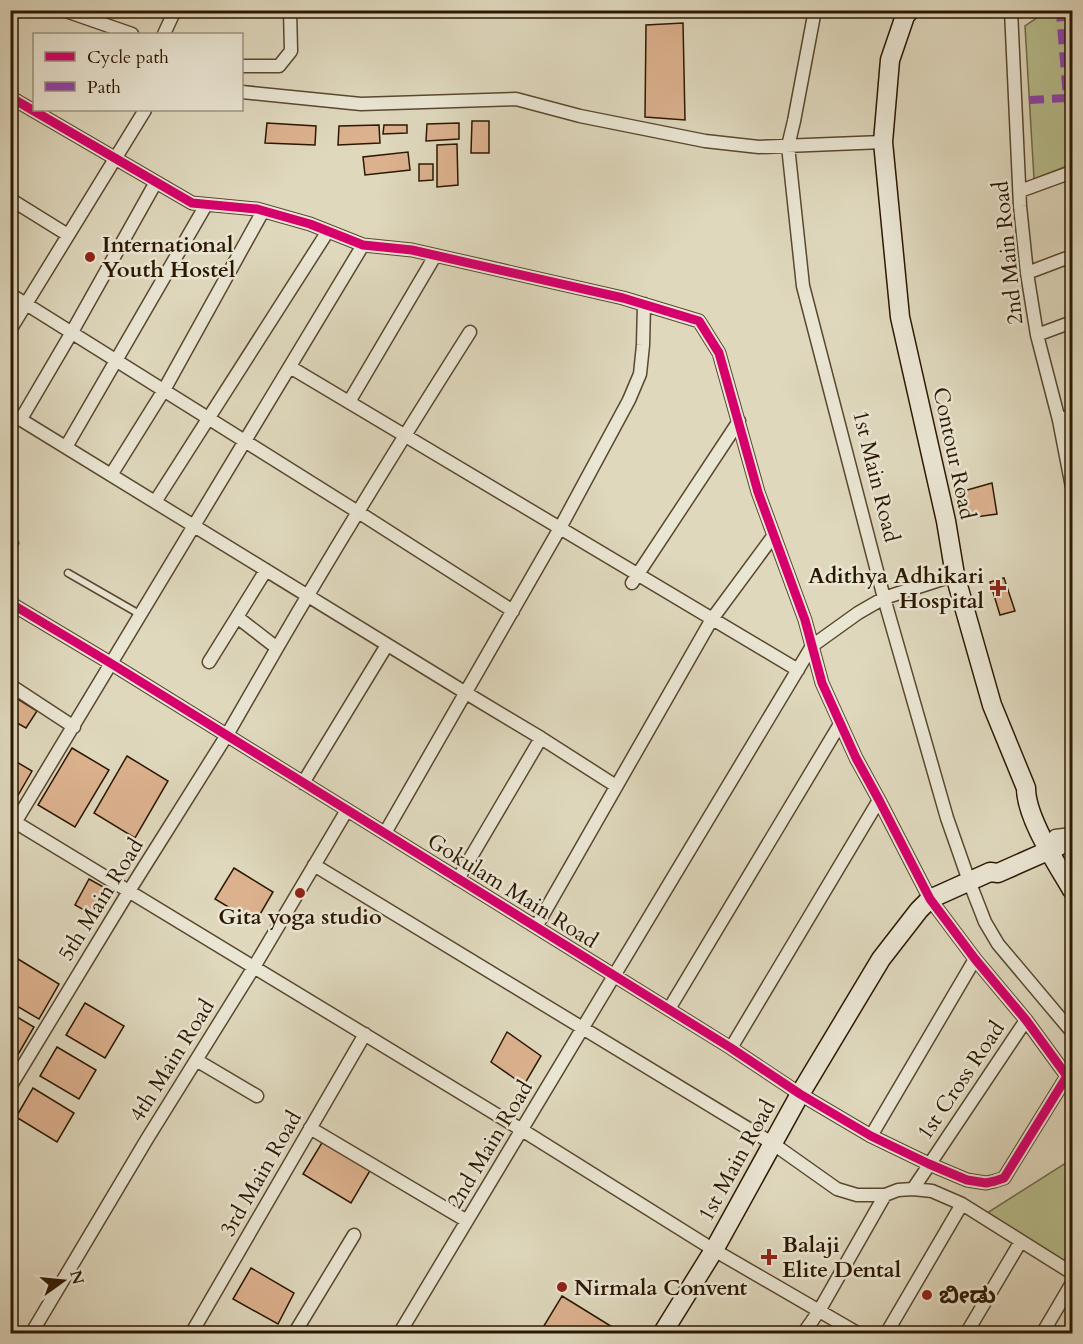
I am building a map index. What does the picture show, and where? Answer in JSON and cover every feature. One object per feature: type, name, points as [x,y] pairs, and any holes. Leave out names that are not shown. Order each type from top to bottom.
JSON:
[{"type":"main road","name":"Contour Road","points":[[910,10],[905,16],[890,60],[883,142],[900,317],[946,521],[955,575],[992,705],[1026,788],[1026,800],[1059,841],[1072,890]]},
{"type":"main road","name":"1st Main Road","points":[[662,1334],[714,1250],[800,1094],[881,958],[919,910],[930,899],[990,872],[998,873],[1059,841]]},
{"type":"main road","points":[[1059,841],[1072,871]]},
{"type":"street","points":[[63,10],[129,33]]},
{"type":"street","points":[[164,33],[175,10]]},
{"type":"street","points":[[243,66],[279,66],[291,51],[290,10]]},
{"type":"street","name":"1st Main Road","points":[[815,10],[788,146],[803,286],[884,598],[947,818],[969,881]]},
{"type":"street","points":[[1011,15],[1023,10]]},
{"type":"street","name":"2nd Main Road","points":[[1011,15],[1020,191],[1027,273],[1037,335],[1059,420],[1072,486]]},
{"type":"street","points":[[243,92],[361,104],[516,99],[580,116],[705,141],[759,147],[883,142]]},
{"type":"street","points":[[10,97],[33,110]]},
{"type":"street","points":[[34,111],[192,203],[263,211],[310,224],[363,245],[412,250],[623,298],[699,321],[719,353],[758,492],[805,620],[822,683],[856,758],[930,899],[1070,1079]]},
{"type":"street","points":[[10,330],[144,111]]},
{"type":"street","points":[[1020,191],[1072,172]]},
{"type":"street","points":[[156,182],[72,332],[16,416],[616,786]]},
{"type":"street","points":[[10,199],[68,235]]},
{"type":"street","points":[[66,447],[206,205]]},
{"type":"street","points":[[111,475],[164,390],[263,211]]},
{"type":"street","points":[[155,502],[328,231]]},
{"type":"street","points":[[363,245],[74,727],[12,824],[129,891],[522,1130],[714,1250],[859,1334]]},
{"type":"street","points":[[349,402],[435,256]]},
{"type":"street","points":[[1027,273],[1072,256]]},
{"type":"street","points":[[10,294],[513,611]]},
{"type":"street","points":[[385,833],[560,528],[629,400],[640,374],[644,304]]},
{"type":"street","points":[[1037,335],[1072,322]]},
{"type":"street","name":"5th Main Road","points":[[10,1087],[227,735],[307,596],[470,332]]},
{"type":"street","points":[[290,367],[560,528],[635,579],[712,619],[798,670]]},
{"type":"street","points":[[1059,420],[1072,415]]},
{"type":"street","points":[[635,579],[739,420]]},
{"type":"street","points":[[536,927],[682,664],[712,619],[774,536]]},
{"type":"street","points":[[209,662],[266,570]]},
{"type":"street","points":[[812,646],[858,613],[884,598],[955,575]]},
{"type":"street","name":"Gokulam Main Road","points":[[10,603],[669,1009],[800,1094],[871,1136],[922,1175],[986,1183],[1004,1178],[1070,1079]]},
{"type":"street","points":[[237,617],[277,648]]},
{"type":"street","points":[[303,783],[387,645]]},
{"type":"street","name":"2nd Main Road","points":[[399,1334],[812,646]]},
{"type":"street","points":[[10,686],[74,727]]},
{"type":"street","points":[[669,1009],[840,724]]},
{"type":"street","points":[[458,879],[541,738]]},
{"type":"street","points":[[731,1048],[879,800]]},
{"type":"street","name":"4th Main Road","points":[[31,1334],[147,1138],[254,967],[347,810]]},
{"type":"street","points":[[314,865],[772,1143],[837,1189],[856,1196],[885,1195],[922,1175],[932,1191],[962,1204],[1072,1273]]},
{"type":"street","points":[[969,881],[985,922],[999,944],[1072,1032]]},
{"type":"street","points":[[871,1136],[975,959]]},
{"type":"street","name":"1st Cross Road","points":[[922,1175],[1026,1020]]},
{"type":"street","name":"3rd Main Road","points":[[191,1334],[365,1034]]},
{"type":"street","points":[[196,1060],[257,1096]]},
{"type":"street","points":[[310,1128],[467,1221]]},
{"type":"street","points":[[803,1334],[819,1311],[885,1195]]},
{"type":"street","points":[[886,1334],[962,1204]]},
{"type":"street","points":[[294,1334],[354,1235]]},
{"type":"street","points":[[966,1334],[1021,1241]]},
{"type":"street","points":[[1042,1334],[1072,1283]]},
{"type":"lane","points":[[68,573],[141,615]]},
{"type":"green space","points":[[1047,11],[1072,11],[1072,164],[1034,179],[1025,26]]},
{"type":"green space","points":[[1072,1159],[1072,1266],[987,1213]]},
{"type":"building","points":[[683,23],[685,120],[645,117],[646,25]]},
{"type":"building","points":[[472,121],[489,121],[489,153],[471,153]]},
{"type":"building","points":[[267,123],[316,126],[315,145],[265,143]]},
{"type":"building","points":[[459,123],[459,139],[426,141],[427,124]]},
{"type":"building","points":[[379,125],[380,143],[338,145],[339,126]]},
{"type":"building","points":[[384,125],[407,125],[407,133],[383,134]]},
{"type":"building","points":[[457,144],[458,185],[437,187],[437,145]]},
{"type":"building","points":[[408,152],[410,170],[365,175],[363,157]]},
{"type":"building","points":[[419,164],[433,164],[433,180],[419,181]]},
{"type":"building","points":[[992,483],[997,514],[968,518],[960,492]]},
{"type":"building","points":[[1004,578],[1015,611],[1000,615],[990,582]]},
{"type":"building","points":[[13,696],[37,711],[26,728],[10,719],[10,701]]},
{"type":"building","points":[[72,748],[109,770],[75,827],[38,805]]},
{"type":"building","points":[[127,756],[168,781],[135,838],[94,813]]},
{"type":"building","points":[[10,758],[32,771],[17,797],[10,793]]},
{"type":"building","points":[[234,868],[273,892],[255,923],[215,899]]},
{"type":"building","points":[[89,879],[107,889],[91,914],[75,905]]},
{"type":"building","points":[[18,959],[59,984],[39,1019],[10,1002],[10,972]]},
{"type":"building","points":[[85,1003],[124,1026],[105,1058],[66,1035]]},
{"type":"building","points":[[10,1013],[34,1027],[16,1058],[10,1055]]},
{"type":"building","points":[[507,1032],[541,1056],[524,1085],[491,1062]]},
{"type":"building","points":[[57,1047],[96,1070],[79,1099],[40,1076]]},
{"type":"building","points":[[33,1088],[74,1113],[57,1142],[16,1117]]},
{"type":"building","points":[[323,1141],[371,1169],[351,1203],[303,1174]]},
{"type":"building","points":[[251,1268],[294,1293],[278,1324],[233,1299]]},
{"type":"building","points":[[562,1296],[622,1333],[622,1334],[539,1334]]},
{"type":"marked path","points":[[1029,100],[1067,98],[1060,13]]},
{"type":"marked path","points":[[1072,97],[1067,98],[1072,117]]},
{"type":"cycle path","points":[[10,97],[33,110]]},
{"type":"cycle path","points":[[34,111],[192,203],[257,209],[310,224],[363,245],[412,250],[623,298],[699,321],[719,353],[758,492],[805,620],[822,683],[856,758],[930,899],[975,959],[1026,1020],[1072,1083]]},
{"type":"cycle path","points":[[10,603],[731,1048],[800,1094],[871,1136],[929,1164],[967,1180],[986,1183],[1004,1178],[1067,1076]]},
{"type":"place","name":"International Youth Hostel","points":[[90,257]]},
{"type":"place","name":"Adithya Adhikari Hospital","points":[[998,588]]},
{"type":"place","name":"Gita yoga studio","points":[[300,893]]},
{"type":"place","name":"Balaji Elite Dental","points":[[769,1257]]},
{"type":"place","name":"Nirmala Convent","points":[[562,1287]]},
{"type":"place","name":"ಬೀಡು","points":[[927,1295]]}]
